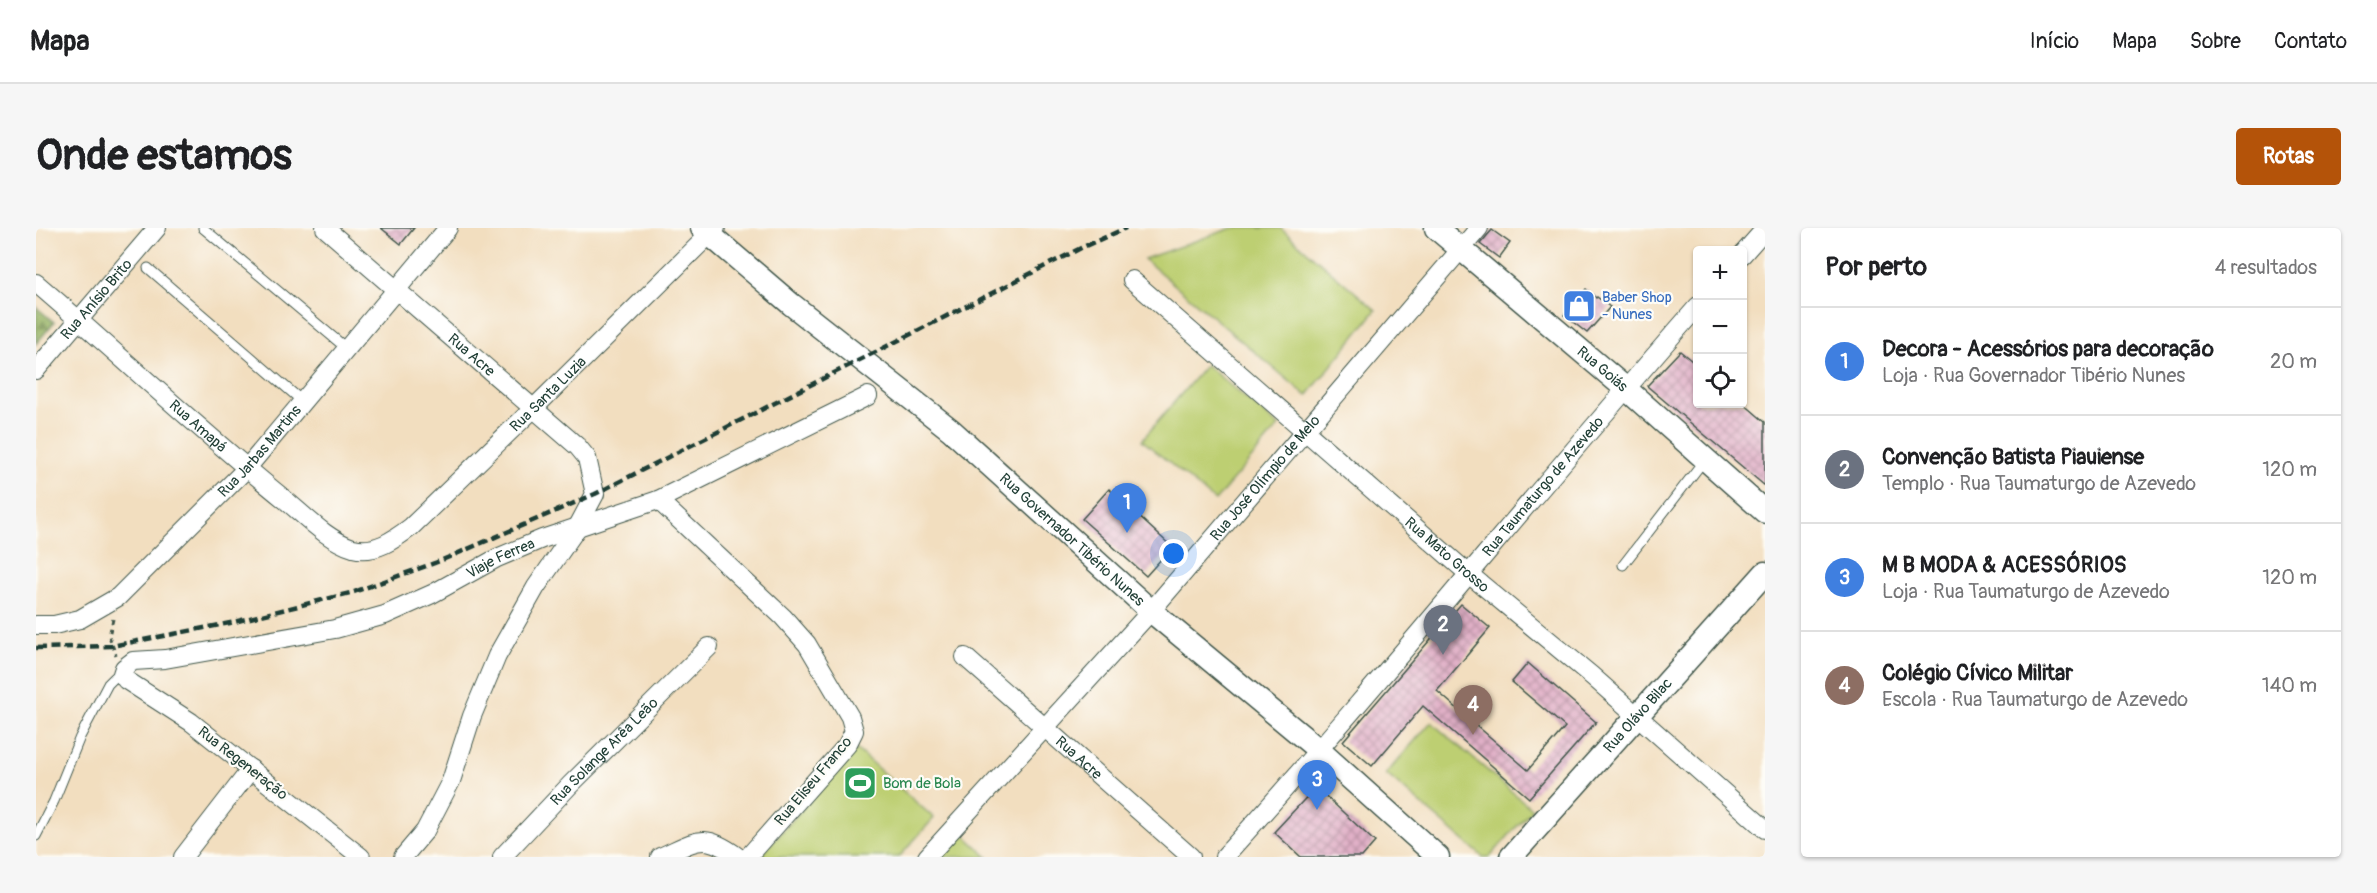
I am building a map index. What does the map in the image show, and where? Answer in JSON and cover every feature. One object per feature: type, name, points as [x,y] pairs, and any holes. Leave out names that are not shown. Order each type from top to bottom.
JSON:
[{"type":"street","name":"Rua Anísio Brito","points":[[36,370],[157,228]]},
{"type":"street","name":"Rua Acre","points":[[325,228],[578,447],[587,458],[595,494],[577,528]]},
{"type":"street","name":"Rua Jarbas Martins","points":[[36,625],[54,625],[80,619],[118,597],[247,468],[448,228]]},
{"type":"street","name":"Rua Goiás","points":[[1436,228],[1625,388],[1765,512]]},
{"type":"street","name":"Rua José Olímpio de Melo","points":[[927,857],[1151,610],[1479,228]]},
{"type":"street","name":"Rua Santa Luzia","points":[[372,548],[391,543],[411,527],[534,408],[709,230]]},
{"type":"street","name":"Rua Governador Tibério Nunes","points":[[709,230],[790,304],[951,430],[1151,610],[1320,751],[1438,857]]},
{"type":"street","points":[[1747,250],[1765,230]]},
{"type":"street","name":"Rua Mato Grosso","points":[[1132,280],[1470,575],[1592,676],[1765,829]]},
{"type":"street","name":"Rua Amapá","points":[[36,283],[247,468],[335,540],[355,549],[372,548]]},
{"type":"street","name":"Rua Taumaturgo de Azevedo","points":[[1224,857],[1320,751],[1625,388],[1693,312]]},
{"type":"street","name":"Viaje Ferrea","points":[[122,674],[124,668],[133,661],[165,658],[335,629],[385,615],[432,594],[496,558],[542,539],[658,500],[868,396]]},
{"type":"street","name":"Rua Eliseu Franco","points":[[658,500],[783,617],[807,644],[850,717],[854,731],[852,738],[832,762],[748,857]]},
{"type":"street","points":[[403,857],[425,831],[450,781],[472,716],[497,656],[536,586],[577,528]]},
{"type":"street","name":"Rua Olávo Bilac","points":[[1511,857],[1765,573]]},
{"type":"street","name":"Rua Solange Arêa Leão","points":[[502,857],[570,785],[709,647]]},
{"type":"street","name":"Rua Acre","points":[[965,657],[1191,857]]},
{"type":"street","name":"Rua Regeneração","points":[[122,674],[126,680],[191,722],[361,857]]},
{"type":"street","points":[[183,857],[251,769]]},
{"type":"street","points":[[660,857],[704,840],[720,843],[738,857]]},
{"type":"lane","points":[[203,228],[346,348]]},
{"type":"lane","points":[[148,268],[302,401]]},
{"type":"lane","points":[[1623,565],[1705,459]]},
{"type":"lane","points":[[36,836],[54,801],[80,737],[108,684],[122,674]]},
{"type":"path","points":[[118,597],[109,636],[122,674]]},
{"type":"green space","points":[[1232,228],[1280,228],[1376,310],[1307,396],[1144,259]]},
{"type":"green space","points":[[36,307],[54,322],[36,344]]},
{"type":"green space","points":[[1206,365],[1279,426],[1215,501],[1142,440]]},
{"type":"green space","points":[[1431,722],[1532,809],[1490,857],[1483,857],[1386,774]]},
{"type":"green space","name":"Bom de Bola","points":[[856,749],[934,818],[899,857],[766,857],[762,854]]},
{"type":"green space","points":[[961,832],[988,857],[938,857]]},
{"type":"building","points":[[381,228],[414,228],[401,244]]},
{"type":"building","points":[[1492,230],[1510,243],[1499,258],[1480,244]]},
{"type":"building","points":[[1586,289],[1610,307],[1587,333],[1564,315]]},
{"type":"building","points":[[1680,351],[1693,362],[1693,408],[1747,406],[1765,422],[1765,486],[1647,386]]},
{"type":"building","points":[[1109,489],[1172,547],[1146,576],[1082,519]]},
{"type":"building","points":[[1461,604],[1490,628],[1437,691],[1528,770],[1565,727],[1512,682],[1528,663],[1596,722],[1529,798],[1423,706],[1372,766],[1343,741]]},
{"type":"building","points":[[1316,787],[1375,842],[1362,857],[1301,857],[1274,832]]},
{"type":"railway","points":[[36,648],[112,646],[230,623],[354,592],[440,561],[595,494],[1083,247],[1126,228]]},
{"type":"place","name":"Baber Shop - Nunes","points":[[1579,306]]},
{"type":"place","name":"Decora - Acessórios para decoração","points":[[1127,533]]},
{"type":"place","name":"Convenção Batista Piauiense","points":[[1443,655]]},
{"type":"place","name":"Colégio Cívico Militar","points":[[1473,735]]},
{"type":"place","name":"Bom de Bola","points":[[860,783]]},
{"type":"place","name":"M B MODA & ACESSÓRIOS","points":[[1317,810]]}]
